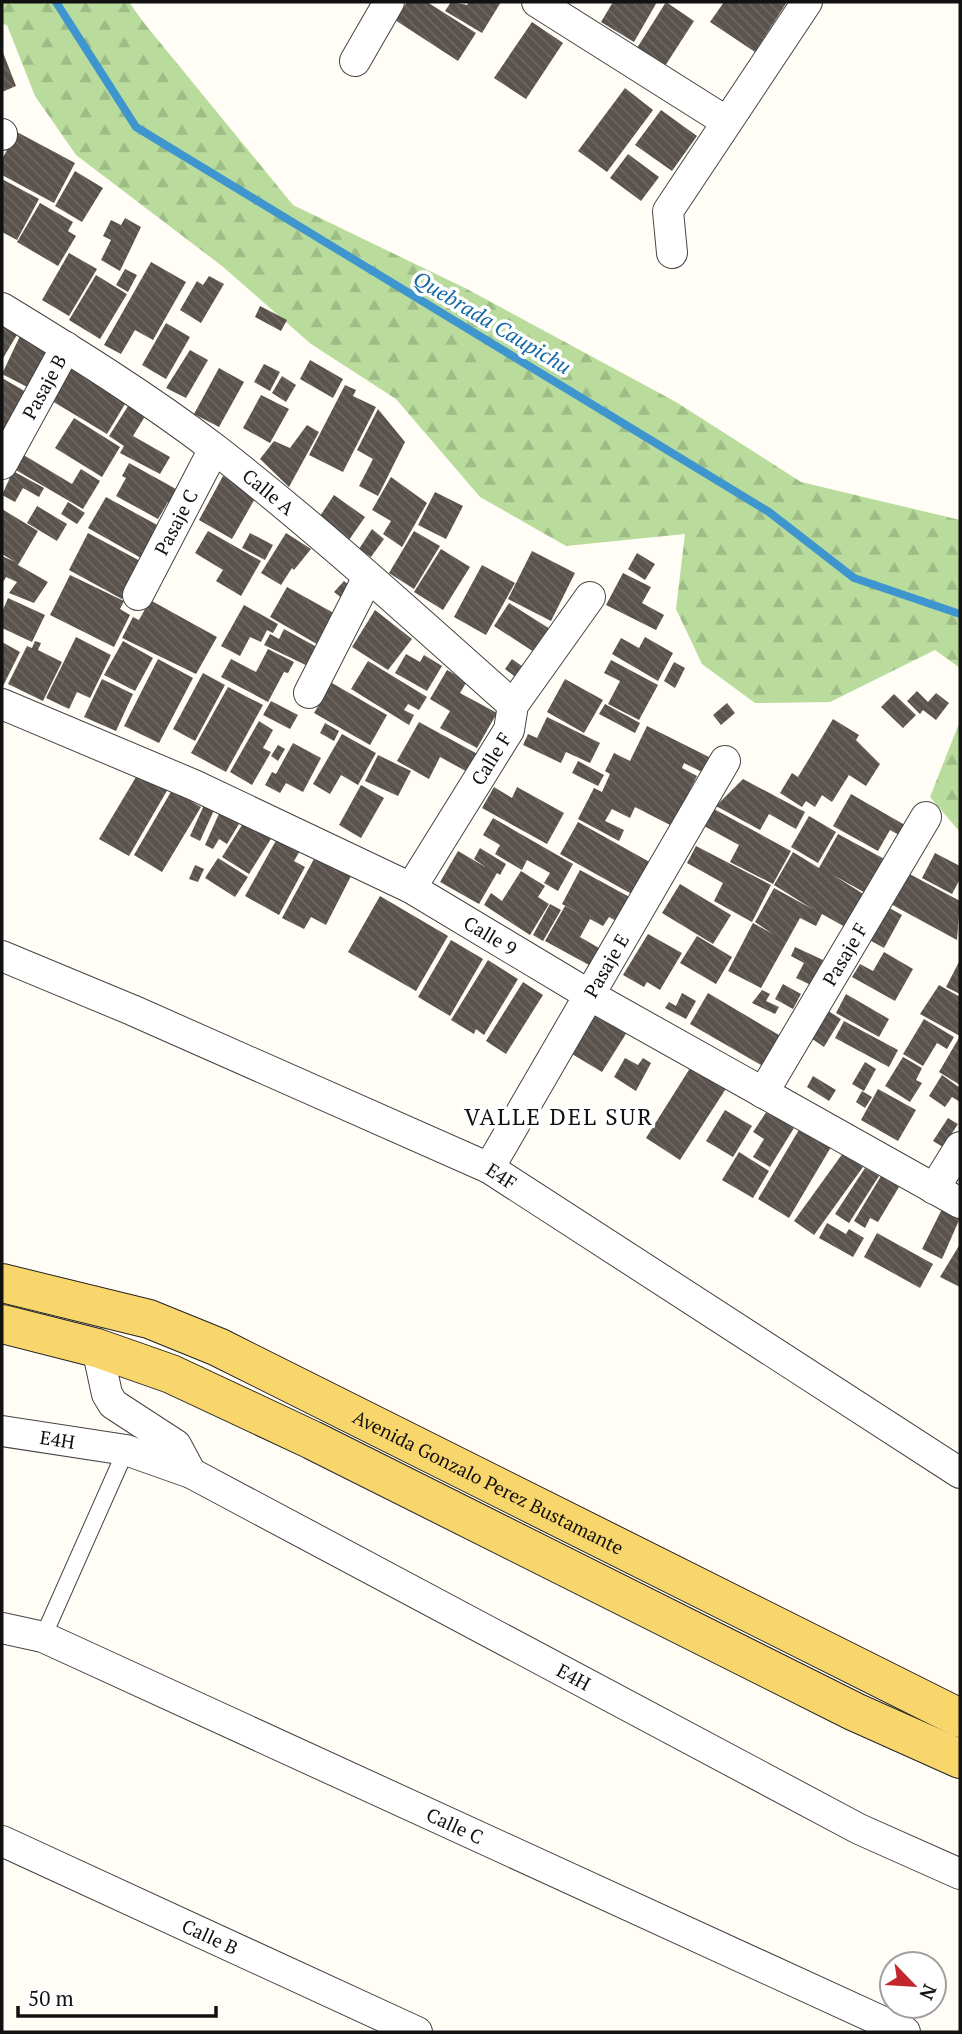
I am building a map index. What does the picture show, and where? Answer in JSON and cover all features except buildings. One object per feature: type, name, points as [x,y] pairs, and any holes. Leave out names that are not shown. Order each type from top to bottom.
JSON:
[{"type":"main road","name":"Avenida Gonzalo Perez Bustamante","points":[[2,1283],[149,1319],[218,1347],[960,1718]]},
{"type":"main road","points":[[2,1324],[97,1348],[171,1374],[312,1440],[855,1712],[960,1759]]},
{"type":"street","points":[[355,61],[389,2]]},
{"type":"street","points":[[537,2],[727,122]]},
{"type":"street","points":[[672,253],[668,211],[807,2]]},
{"type":"street","name":"Calle A","points":[[2,308],[66,347],[214,449],[368,577],[513,705]]},
{"type":"street","name":"Pasaje B","points":[[2,464],[66,347]]},
{"type":"street","name":"Pasaje C","points":[[138,595],[214,449]]},
{"type":"street","points":[[309,693],[368,577]]},
{"type":"street","name":"Calle F","points":[[411,888],[509,730],[513,705],[590,597]]},
{"type":"street","name":"Calle 9","points":[[2,704],[194,785],[411,888],[591,996],[960,1203]]},
{"type":"street","name":"Pasaje E","points":[[489,1168],[725,761]]},
{"type":"street","name":"Pasaje F","points":[[762,1093],[926,817]]},
{"type":"street","name":"E4F","points":[[2,956],[132,1010],[489,1168],[960,1473]]},
{"type":"street","points":[[934,1189],[960,1147]]},
{"type":"street","points":[[97,1348],[107,1394],[113,1404],[176,1445],[191,1473]]},
{"type":"street","name":"E4H","points":[[2,1430],[126,1450],[191,1473],[859,1829],[960,1874]]},
{"type":"street","name":"Calle C","points":[[2,1628],[43,1637],[905,2032]]},
{"type":"street","name":"Calle B","points":[[2,1841],[417,2032]]},
{"type":"lane","points":[[43,1637],[126,1450]]},
{"type":"green space","points":[[2,2],[129,2],[293,205],[465,288],[676,402],[801,482],[960,520],[960,668],[935,650],[830,702],[755,703],[702,664],[676,609],[685,534],[566,546],[480,497],[396,399],[311,344],[222,266],[76,155],[35,96],[7,25],[2,24]]},
{"type":"green space","points":[[960,721],[960,832],[930,797]]},
{"type":"waterway","name":"Quebrada Caupichu","points":[[56,2],[136,127],[769,512],[854,578],[960,614]]},
{"type":"district","name":"VALLE DEL SUR","points":[[559,1117]]}]
